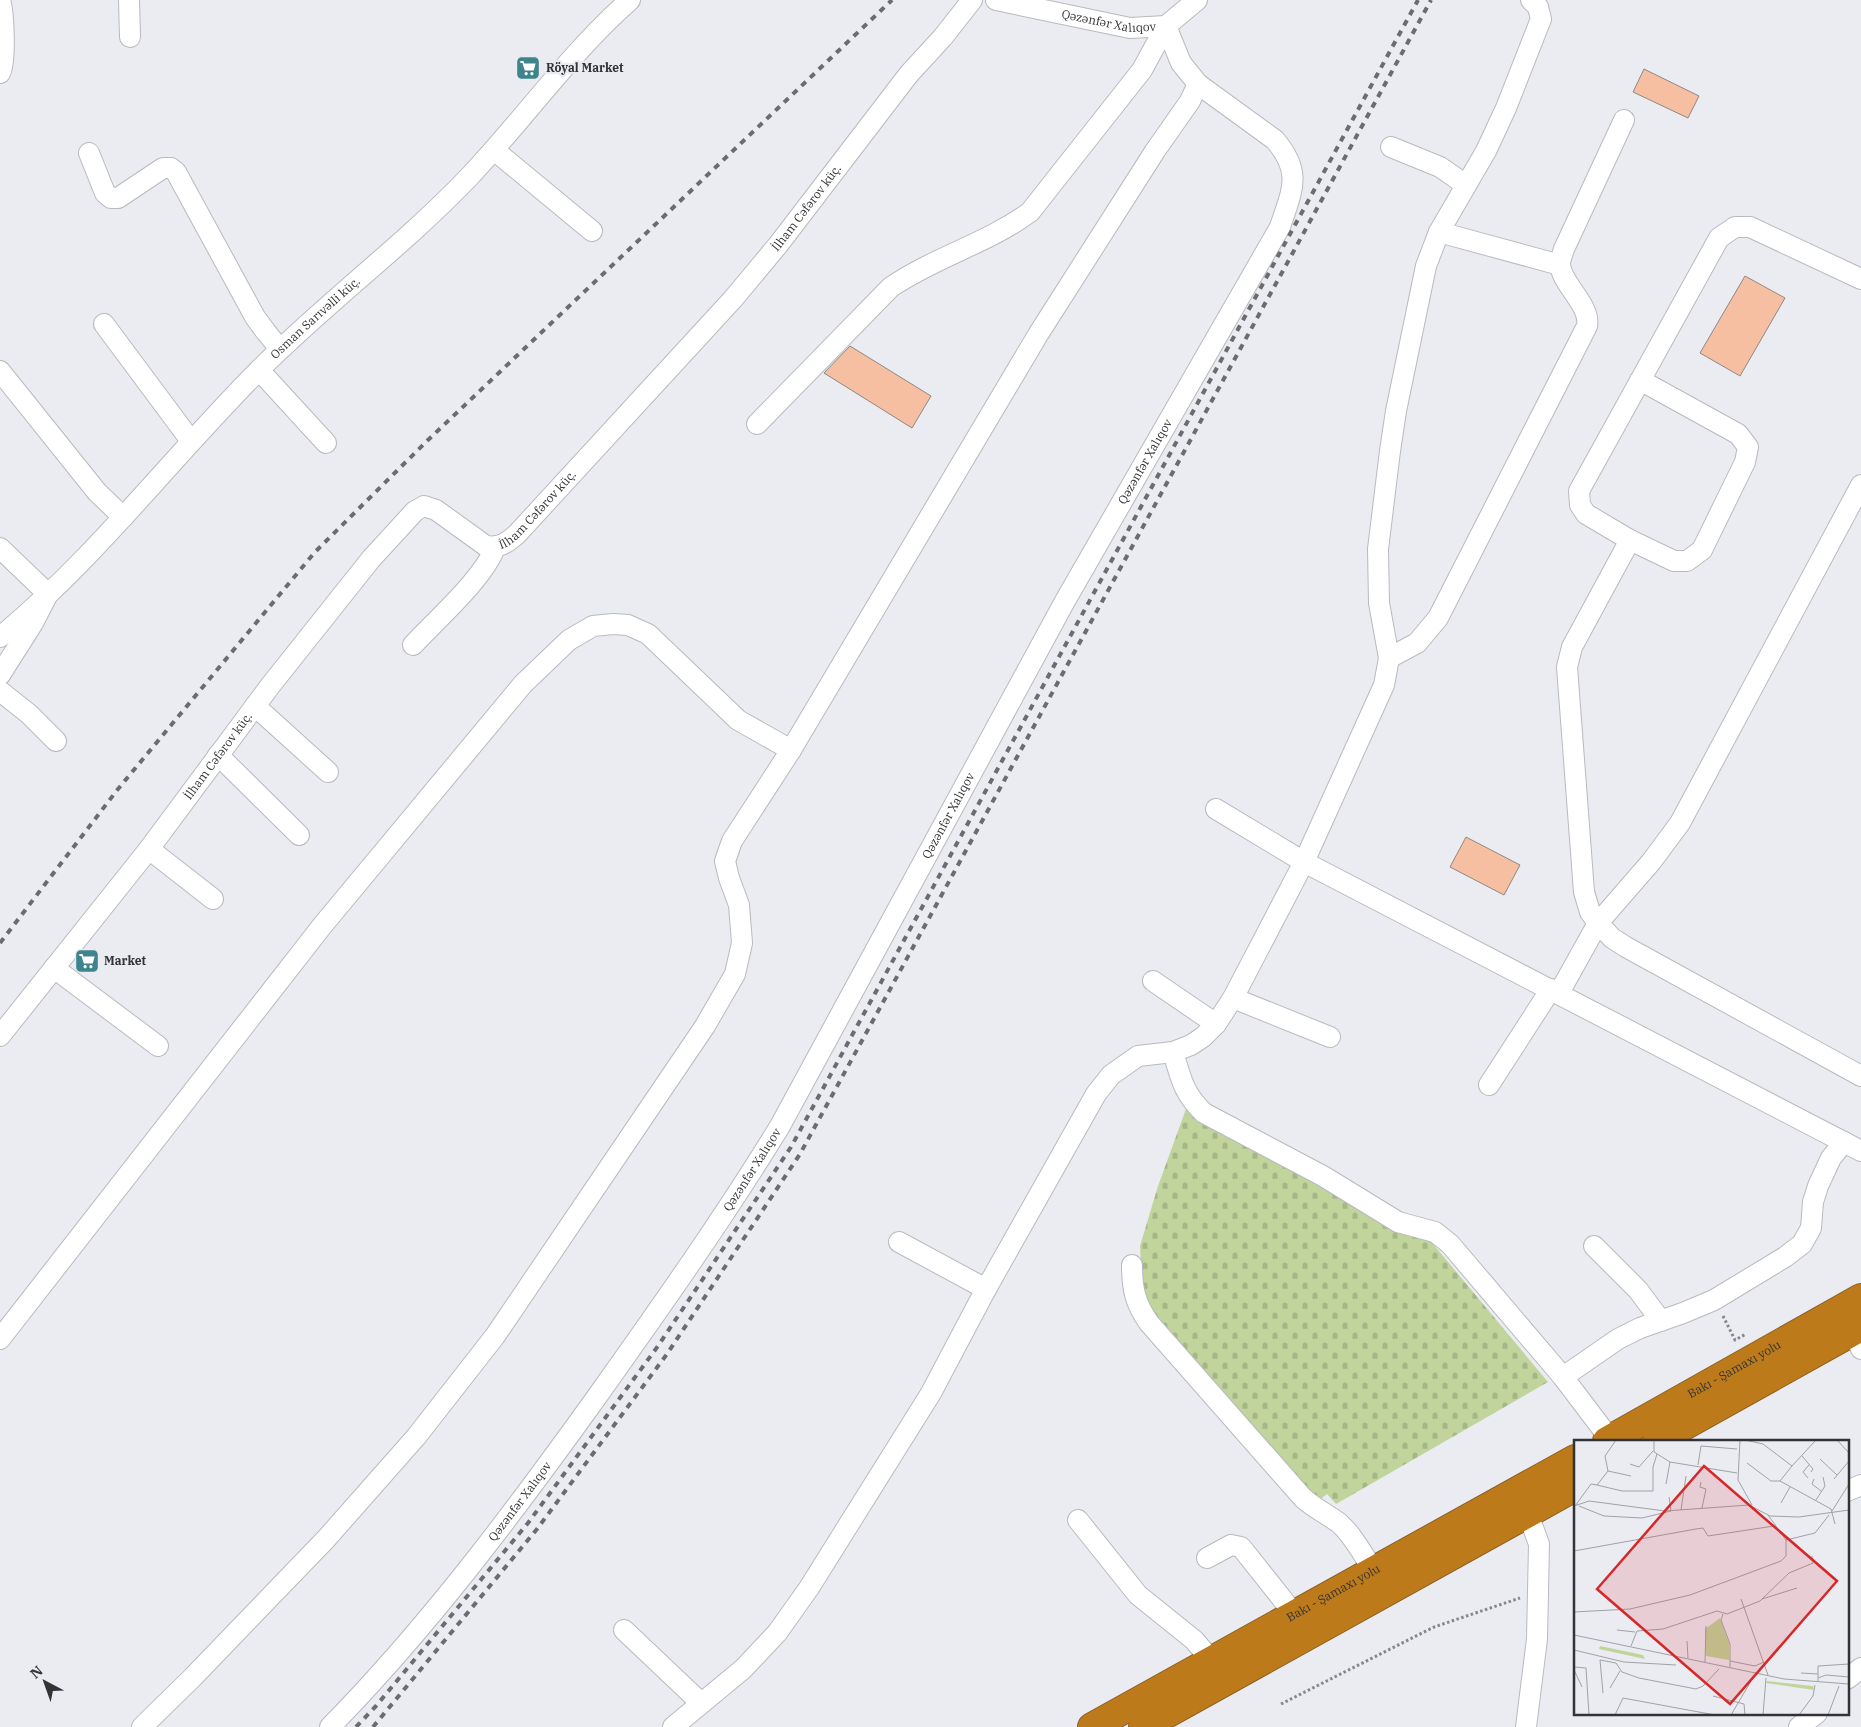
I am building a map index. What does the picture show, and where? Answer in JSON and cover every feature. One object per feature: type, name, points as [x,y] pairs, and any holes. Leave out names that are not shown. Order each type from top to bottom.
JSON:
[{"type":"highway","name":"Bakı - Şamaxı yolu","points":[[1609,1440],[1861,1298]]},
{"type":"highway","name":"Bakı - Şamaxı yolu","points":[[1659,1440],[1858,1336]]},
{"type":"highway","name":"Bakı - Şamaxı yolu","points":[[1092,1727],[1574,1460]]},
{"type":"highway","name":"Bakı - Şamaxı yolu","points":[[1144,1727],[1574,1489]]},
{"type":"street","points":[[0,0],[3,19],[3,65],[0,73]]},
{"type":"street","points":[[129,0],[130,37]]},
{"type":"street","name":"Osman Sarıvəlli küç.","points":[[0,638],[79,564],[190,441],[280,349],[411,234],[443,203],[494,150],[590,39],[630,0]]},
{"type":"street","name":"İlham Cəfərov küç.","points":[[0,1036],[149,849],[255,706],[371,559],[414,511],[424,506],[436,510],[478,542],[495,548],[506,544],[518,534],[733,299],[778,245],[908,74],[943,38],[972,0]]},
{"type":"street","name":"Qəzənfər Xalıqov","points":[[330,1727],[395,1656],[474,1563],[672,1291],[746,1183],[785,1117],[1065,600],[1280,227],[1291,194],[1293,174],[1290,160],[1285,151],[1275,140],[1198,84],[1181,63],[1166,26],[1130,28],[996,0]]},
{"type":"street","points":[[757,424],[891,287],[910,274],[1011,226],[1030,212],[1142,70],[1166,26],[1197,0]]},
{"type":"street","points":[[673,1727],[743,1669],[764,1648],[809,1588],[931,1393],[986,1289],[1096,1094],[1111,1075],[1138,1056],[1173,1052],[1191,1045],[1203,1037],[1216,1024],[1233,998],[1304,862],[1384,685],[1389,658],[1379,603],[1378,549],[1396,410],[1426,266],[1439,232],[1486,151],[1506,108],[1541,19],[1538,7],[1530,0]]},
{"type":"street","points":[[142,1727],[326,1539],[416,1437],[494,1336],[705,1026],[735,974],[742,943],[739,905],[728,878],[725,861],[732,841],[791,750],[1039,333],[1190,101],[1198,84]]},
{"type":"street","points":[[1389,658],[1417,643],[1438,618],[1587,326],[1585,310],[1566,279],[1560,264],[1564,249],[1624,120]]},
{"type":"street","points":[[1391,147],[1440,167],[1466,185]]},
{"type":"street","points":[[494,150],[592,232]]},
{"type":"street","points":[[89,153],[105,193],[111,198],[118,198],[163,168],[171,168],[176,172],[255,316],[280,349]]},
{"type":"street","points":[[1640,380],[1738,434],[1748,447],[1745,462],[1702,550],[1687,561],[1674,561],[1630,540],[1586,514],[1580,505],[1579,491],[1640,380],[1719,238],[1735,227],[1750,227],[1861,279]]},
{"type":"street","points":[[1439,232],[1560,264]]},
{"type":"street","points":[[104,324],[190,441]]},
{"type":"street","points":[[259,370],[326,443]]},
{"type":"street","points":[[0,371],[97,492],[122,517]]},
{"type":"street","points":[[1489,1085],[1555,991],[1598,923],[1650,862],[1680,823],[1861,484]]},
{"type":"street","points":[[1630,540],[1572,647],[1567,668],[1584,892],[1590,912],[1612,938],[1626,947],[1861,1076]]},
{"type":"street","points":[[0,548],[48,594],[33,623],[0,675]]},
{"type":"street","points":[[413,645],[480,574],[495,548]]},
{"type":"street","points":[[0,1339],[322,926],[523,684],[569,640],[594,626],[628,624],[648,634],[738,720],[791,750]]},
{"type":"street","points":[[0,691],[29,714],[56,741]]},
{"type":"street","points":[[255,706],[328,772]]},
{"type":"street","points":[[218,755],[299,835]]},
{"type":"street","points":[[1216,809],[1304,862],[1852,1146]]},
{"type":"street","points":[[149,849],[213,899]]},
{"type":"street","points":[[54,968],[158,1046]]},
{"type":"street","points":[[1152,981],[1216,1024]]},
{"type":"street","points":[[1233,998],[1330,1037]]},
{"type":"street","points":[[1173,1052],[1185,1091],[1204,1113],[1323,1176],[1398,1222],[1435,1232],[1450,1244],[1563,1377],[1609,1440]]},
{"type":"street","points":[[1563,1377],[1618,1339],[1640,1328],[1714,1300],[1785,1257],[1802,1244],[1811,1228],[1813,1202],[1831,1158],[1852,1146]]},
{"type":"street","points":[[899,1242],[986,1289]]},
{"type":"street","points":[[1594,1246],[1638,1290],[1661,1321]]},
{"type":"street","points":[[1132,1265],[1132,1286],[1139,1308],[1149,1323],[1303,1498],[1345,1529],[1374,1571]]},
{"type":"street","points":[[1848,1491],[1861,1485]]},
{"type":"street","points":[[1526,1727],[1537,1639],[1539,1544],[1528,1514]]},
{"type":"street","points":[[1078,1520],[1138,1595],[1194,1640],[1212,1661]]},
{"type":"street","points":[[1207,1558],[1230,1546],[1241,1547],[1295,1615]]},
{"type":"street","points":[[624,1630],[701,1704]]},
{"type":"street","points":[[1848,1678],[1861,1668]]},
{"type":"street","points":[[1799,1727],[1816,1714]]},
{"type":"path","points":[[1714,1300],[1735,1340],[1749,1332]]},
{"type":"path","points":[[1281,1704],[1434,1627],[1537,1593]]},
{"type":"green space","points":[[1186,1109],[1428,1238],[1548,1382],[1336,1504],[1327,1494],[1315,1503],[1154,1318],[1143,1299],[1140,1246],[1158,1186]]},
{"type":"building","points":[[1644,69],[1699,96],[1688,118],[1633,92]]},
{"type":"building","points":[[1745,276],[1785,298],[1740,376],[1700,353]]},
{"type":"building","points":[[850,346],[931,396],[912,428],[824,373]]},
{"type":"building","points":[[1466,837],[1520,865],[1504,895],[1450,867]]},
{"type":"railway","points":[[0,943],[118,789],[315,552],[428,440],[892,0]]},
{"type":"railway","points":[[356,1727],[376,1706],[528,1523],[658,1346],[791,1147],[1418,0]]},
{"type":"railway","points":[[373,1727],[537,1529],[667,1354],[800,1154],[1431,0]]},
{"type":"place","name":"Röyal Market","points":[[528,68]]},
{"type":"place","name":"Market","points":[[87,961]]}]
